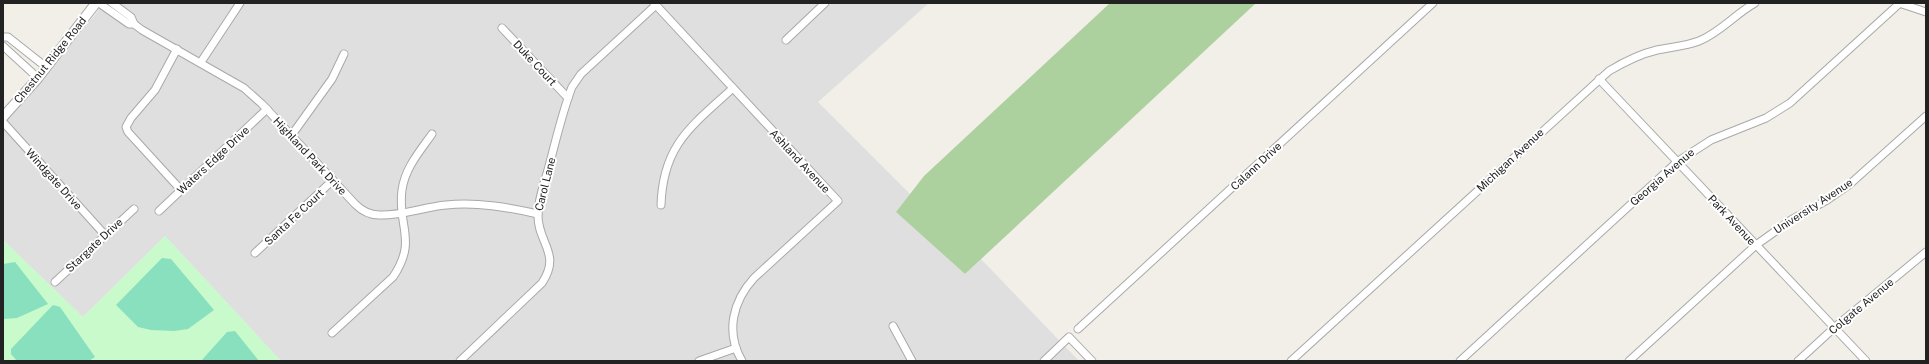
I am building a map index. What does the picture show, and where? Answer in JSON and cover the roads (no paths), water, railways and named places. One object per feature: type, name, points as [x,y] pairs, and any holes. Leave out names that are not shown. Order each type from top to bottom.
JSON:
[{"type":"street","points":[[98,3],[129,24],[134,24]]},
{"type":"street","name":"Chestnut Ridge Road","points":[[3,117],[38,78],[98,3]]},
{"type":"street","name":"Highland Park Drive","points":[[112,3],[131,17],[134,24],[240,85],[267,109],[355,204],[367,213],[381,215],[446,205],[469,204],[514,208],[538,214]]},
{"type":"street","points":[[201,62],[240,3]]},
{"type":"street","points":[[786,40],[825,3]]},
{"type":"street","name":"Calann Drive","points":[[1078,329],[1433,3]]},
{"type":"street","name":"Michigan Avenue","points":[[1291,361],[1609,71],[1634,58],[1657,50],[1688,44],[1707,37],[1755,3]]},
{"type":"street","points":[[1899,3],[1926,12]]},
{"type":"street","name":"Georgia Avenue","points":[[1460,361],[1677,162],[1710,140],[1766,118],[1790,103],[1899,3]]},
{"type":"street","name":"Ashland Avenue","points":[[655,4],[838,201],[746,286],[738,302],[733,319],[733,336],[736,348],[742,361]]},
{"type":"street","name":"Carol Lane","points":[[460,361],[542,283],[547,276],[551,262],[550,253],[539,227],[538,214],[572,87],[581,74],[655,4]]},
{"type":"street","name":"Duke Court","points":[[502,28],[568,98]]},
{"type":"street","points":[[3,37],[8,37],[46,67]]},
{"type":"street","points":[[3,46],[38,78]]},
{"type":"street","points":[[177,49],[155,90],[131,118],[126,127],[128,132],[181,190]]},
{"type":"street","points":[[291,136],[332,79],[344,54]]},
{"type":"street","name":"Park Avenue","points":[[1599,79],[1866,361]]},
{"type":"street","points":[[661,205],[663,177],[669,160],[677,145],[690,128],[733,88]]},
{"type":"street","name":"Waters Edge Drive","points":[[159,211],[267,109]]},
{"type":"street","name":"University Avenue","points":[[1629,361],[1756,245],[1791,220],[1850,184],[1926,116]]},
{"type":"street","name":"Windgate Drive","points":[[3,122],[105,235]]},
{"type":"street","points":[[332,333],[393,277],[399,268],[405,250],[406,240],[402,212],[402,191],[406,173],[432,134]]},
{"type":"street","name":"Santa Fe Court","points":[[255,253],[333,180]]},
{"type":"street","name":"Stargate Drive","points":[[55,282],[134,209]]},
{"type":"street","name":"Colgate Avenue","points":[[1798,361],[1834,328],[1926,252]]},
{"type":"street","points":[[893,326],[912,361]]},
{"type":"street","points":[[1044,361],[1069,337],[1092,361]]},
{"type":"street","points":[[698,361],[736,348]]}]
